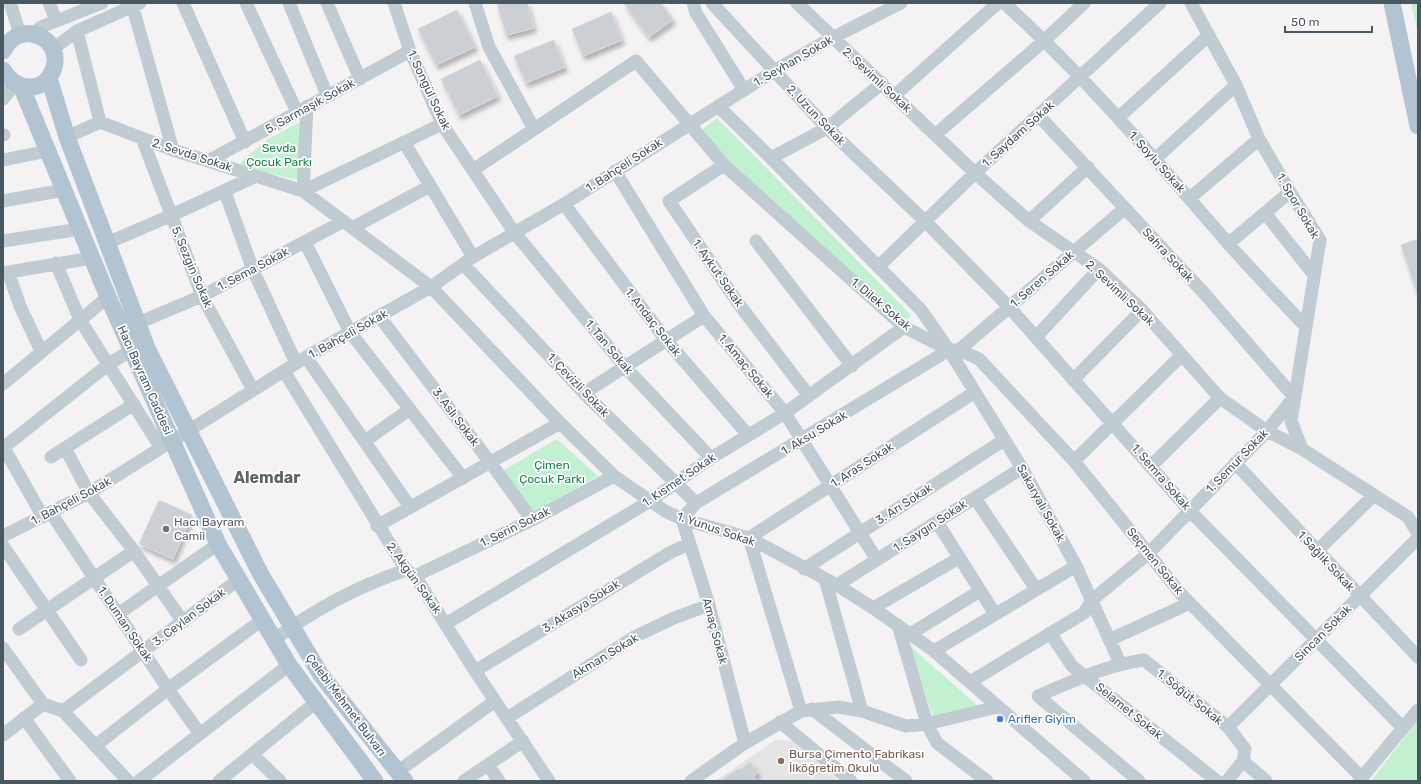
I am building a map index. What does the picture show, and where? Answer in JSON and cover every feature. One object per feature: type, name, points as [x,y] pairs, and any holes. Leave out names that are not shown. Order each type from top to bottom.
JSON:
[{"type":"main road","points":[[1392,3],[1418,126]]},
{"type":"main road","points":[[3,51],[12,38],[27,34],[45,39],[53,49],[55,62],[54,70],[49,78],[41,84],[33,87],[10,79]]},
{"type":"main road","name":"Hacı Bayram Caddesi","points":[[49,78],[67,137],[147,348],[260,573],[291,627]]},
{"type":"main road","name":"Hacı Bayram Caddesi","points":[[10,79],[48,151],[108,298],[131,350],[166,444],[238,580],[289,665]]},
{"type":"main road","name":"Çelebi Mehmet Bulvarı","points":[[291,627],[321,675],[401,777]]},
{"type":"main road","name":"Çelebi Mehmet Bulvarı","points":[[289,665],[375,781]]},
{"type":"street","points":[[10,3],[27,34],[56,20],[102,3]]},
{"type":"street","points":[[49,3],[56,20]]},
{"type":"street","points":[[183,3],[245,142]]},
{"type":"street","points":[[246,3],[302,109],[303,191],[442,124]]},
{"type":"street","points":[[288,3],[327,95]]},
{"type":"street","points":[[327,3],[360,79]]},
{"type":"street","name":"1. Songül Sokak","points":[[394,3],[410,51],[442,124],[514,232]]},
{"type":"street","points":[[473,170],[534,129],[489,47],[474,3]]},
{"type":"street","points":[[693,3],[696,13],[744,90]]},
{"type":"street","name":"2. Uzun Sokak","points":[[712,3],[827,128],[925,221]]},
{"type":"street","name":"2. Sevimli Sokak","points":[[797,3],[975,173],[1029,221],[1099,269],[1142,310],[1181,356],[1220,398],[1267,431],[1302,449],[1408,518],[1418,534]]},
{"type":"street","name":"1. Seyhan Sokak","points":[[688,124],[774,71],[832,38],[901,3]]},
{"type":"street","points":[[895,95],[998,3]]},
{"type":"street","name":"1. Soylu Sokak","points":[[1004,3],[1045,40],[1118,118],[1190,198],[1228,244],[1306,327]]},
{"type":"street","points":[[935,135],[1045,40],[1084,3]]},
{"type":"street","name":"1. Saydam Sokak","points":[[878,266],[975,173],[1039,116],[1160,3]]},
{"type":"street","name":"1. Spor Sokak","points":[[1191,3],[1236,85],[1259,139],[1320,240],[1290,421],[1302,449]]},
{"type":"street","points":[[53,49],[77,31],[137,9],[173,150]]},
{"type":"street","points":[[67,137],[100,122],[77,31]]},
{"type":"street","points":[[1118,118],[1209,34]]},
{"type":"street","name":"5. Sarmaşık Sokak","points":[[210,160],[410,51]]},
{"type":"street","name":"1. Dilek Sokak","points":[[534,129],[636,61],[724,165],[904,327],[954,350]]},
{"type":"street","points":[[3,99],[10,79]]},
{"type":"street","points":[[771,158],[827,128],[882,83]]},
{"type":"street","points":[[1155,159],[1236,85]]},
{"type":"street","name":"1. Dilek Sokak","points":[[718,106],[921,310],[954,350]]},
{"type":"street","name":"Sahra Sokak","points":[[1039,116],[1088,167],[1124,209],[1202,292],[1294,397]]},
{"type":"street","name":"2. Sevda Sokak","points":[[100,122],[173,150],[210,160],[254,177],[303,191],[432,287]]},
{"type":"street","name":"1. Bahçeli Sokak","points":[[3,538],[90,493],[301,360],[432,287],[468,260],[564,204],[688,124]]},
{"type":"street","name":"5. Sezgin Sokak","points":[[142,138],[170,216],[202,296],[253,390]]},
{"type":"street","points":[[1190,198],[1259,139]]},
{"type":"street","name":"1. Çevizli Sokak","points":[[404,142],[430,186],[468,260],[584,393],[696,503]]},
{"type":"street","points":[[3,160],[48,151]]},
{"type":"street","name":"1. Aykut Sokak","points":[[724,165],[669,201],[738,303],[809,396]]},
{"type":"street","points":[[1029,221],[1088,167]]},
{"type":"street","name":"1. Amaç Sokak","points":[[615,171],[704,316],[784,413],[876,560]]},
{"type":"street","points":[[107,242],[225,192],[254,177]]},
{"type":"street","name":"1. Sema Sokak","points":[[138,323],[202,296],[305,242],[348,225],[430,186]]},
{"type":"street","points":[[3,201],[64,190]]},
{"type":"street","points":[[225,192],[253,270],[301,360],[365,441],[410,507]]},
{"type":"street","points":[[1228,244],[1290,192]]},
{"type":"street","name":"1. Andaç Sokak","points":[[564,204],[666,340],[748,434]]},
{"type":"street","name":"1. Seren Sokak","points":[[954,350],[1009,307],[1124,209]]},
{"type":"street","points":[[1265,213],[1314,275]]},
{"type":"street","name":"1. Semra Sokak","points":[[925,221],[1009,307],[1073,380],[1152,465],[1189,510],[1403,728]]},
{"type":"street","points":[[3,241],[80,229]]},
{"type":"street","name":"1. Tan Sokak","points":[[514,232],[625,367],[711,458]]},
{"type":"street","points":[[756,241],[852,366]]},
{"type":"street","points":[[305,242],[350,332],[463,478]]},
{"type":"street","points":[[41,351],[5,273],[92,258]]},
{"type":"street","points":[[56,263],[80,320],[134,404],[166,444]]},
{"type":"street","points":[[1036,337],[1099,269]]},
{"type":"street","name":"1. Yunus Sokak","points":[[432,287],[560,423],[614,476],[665,511],[682,519],[748,538],[804,569],[837,585],[873,608],[934,651],[1084,781]]},
{"type":"street","points":[[3,384],[41,351],[108,298]]},
{"type":"street","points":[[1073,380],[1142,310]]},
{"type":"street","name":"3. Aslı Sokak","points":[[379,316],[532,520]]},
{"type":"street","points":[[584,393],[704,316]]},
{"type":"street","name":"1. Kısmet Sokak","points":[[447,623],[650,501],[711,458],[809,396],[904,327]]},
{"type":"street","points":[[3,448],[109,364],[131,350]]},
{"type":"street","name":"Sakaryalı Sokak","points":[[954,350],[975,392],[1022,468],[1076,566],[1120,664]]},
{"type":"street","name":"1. Aksu Sokak","points":[[682,519],[696,503],[954,350]]},
{"type":"street","name":"Seçmen Sokak","points":[[954,350],[979,359],[1074,461],[1190,603],[1271,685],[1360,779]]},
{"type":"street","points":[[1074,461],[1181,356]]},
{"type":"street","name":"2. Akgün Sokak","points":[[284,371],[377,526],[447,623],[475,671],[549,781]]},
{"type":"street","name":"1. Aras Sokak","points":[[748,538],[975,392]]},
{"type":"street","name":"1. Semur Sokak","points":[[970,682],[1084,613],[1092,600],[1149,553],[1267,431],[1294,397]]},
{"type":"street","points":[[1152,465],[1220,398]]},
{"type":"street","points":[[50,457],[134,404]]},
{"type":"street","points":[[365,441],[410,410]]},
{"type":"street","points":[[377,526],[560,423]]},
{"type":"street","name":"3. Arı Sokak","points":[[804,569],[1004,440]]},
{"type":"street","name":"1. Duman Sokak","points":[[3,448],[47,515],[94,579],[200,734]]},
{"type":"street","points":[[65,448],[90,493],[158,585],[183,622]]},
{"type":"street","name":"1 Sağlık Sokak","points":[[1235,463],[1418,657]]},
{"type":"street","name":"1. Saygın Sokak","points":[[837,585],[1022,468]]},
{"type":"street","name":"1. Serin Sokak","points":[[274,640],[291,627],[345,596],[378,580],[410,573],[532,520],[614,476]]},
{"type":"street","points":[[1317,551],[1374,495]]},
{"type":"street","points":[[975,498],[1036,589]]},
{"type":"street","name":"Amaç Sokak","points":[[682,519],[709,606],[745,743]]},
{"type":"street","points":[[937,522],[995,614]]},
{"type":"street","points":[[3,538],[81,660]]},
{"type":"street","points":[[748,538],[806,710],[906,781]]},
{"type":"street","name":"Sincan Sokak","points":[[1228,727],[1418,538]]},
{"type":"street","points":[[118,614],[218,544]]},
{"type":"street","name":"3. Akasya Sokak","points":[[475,671],[664,556],[689,544]]},
{"type":"street","points":[[19,629],[134,552]]},
{"type":"street","points":[[873,608],[959,558]]},
{"type":"street","points":[[934,651],[1076,566]]},
{"type":"street","points":[[825,579],[862,711]]},
{"type":"street","name":"3. Ceylan Sokak","points":[[64,711],[238,580]]},
{"type":"street","points":[[910,634],[980,591]]},
{"type":"street","points":[[1110,640],[1190,603]]},
{"type":"street","name":"Akman Sokak","points":[[507,718],[636,636],[674,618],[709,606]]},
{"type":"street","points":[[95,746],[168,689],[262,620]]},
{"type":"street","points":[[898,625],[927,724],[937,744],[987,781]]},
{"type":"street","name":"Selamet Sokak","points":[[1050,633],[1072,666],[1217,781]]},
{"type":"street","points":[[3,648],[43,704],[64,711],[128,781]]},
{"type":"street","name":"1. Söğüt Sokak","points":[[1139,781],[1038,696],[1085,675],[1120,664],[1144,660],[1228,727],[1245,749],[1243,761]]},
{"type":"street","points":[[139,781],[289,665]]},
{"type":"street","points":[[401,777],[495,701]]},
{"type":"street","points":[[219,781],[315,702]]},
{"type":"street","points":[[4,732],[43,704]]},
{"type":"street","points":[[691,781],[745,743],[780,722],[806,710],[838,707],[862,711],[906,726],[927,724],[997,707]]},
{"type":"street","points":[[1360,779],[1418,710]]},
{"type":"street","points":[[24,718],[70,781]]},
{"type":"street","points":[[780,722],[851,781]]},
{"type":"street","points":[[464,781],[523,741]]},
{"type":"street","points":[[252,754],[272,778]]},
{"type":"street","points":[[1227,781],[1243,761],[1266,781]]},
{"type":"street","points":[[488,765],[499,781]]},
{"type":"shaded area","name":"Bursa Çimento Fabrikası İlköğretim Okulu","points":[[776,740],[795,741],[838,781],[715,781]]},
{"type":"green space","points":[[1411,3],[1418,3],[1418,35],[1412,7]]},
{"type":"green space","points":[[717,118],[911,315],[908,319],[900,317],[759,192],[700,131]]},
{"type":"green space","name":"Sevda Çocuk Parkı","points":[[300,122],[298,180],[242,167],[241,162],[268,139]]},
{"type":"green space","name":"Çimen Çocuk Parkı","points":[[557,439],[598,476],[533,513],[504,470]]},
{"type":"green space","points":[[910,646],[978,706],[933,717]]},
{"type":"green space","points":[[1418,720],[1418,781],[1371,781]]},
{"type":"building","points":[[497,3],[527,3],[534,28],[506,35]]},
{"type":"building","points":[[624,3],[661,3],[673,20],[649,37]]},
{"type":"building","points":[[457,10],[475,47],[436,65],[418,29]]},
{"type":"building","points":[[611,12],[622,40],[583,56],[572,29]]},
{"type":"building","points":[[554,40],[565,67],[526,83],[514,56]]},
{"type":"building","points":[[480,60],[498,96],[459,115],[441,79]]},
{"type":"building","points":[[1418,239],[1418,296],[1401,245]]},
{"type":"building","name":"Hacı Bayram Camii","points":[[159,500],[192,515],[173,559],[139,544]]},
{"type":"building","points":[[750,762],[758,773],[754,776],[757,781],[720,781],[739,768],[740,770]]},
{"type":"place","name":"Hacı Bayram Camii","points":[[166,529]]},
{"type":"place","name":"Arifler Giyim","points":[[1000,719]]},
{"type":"place","name":"Bursa Çimento Fabrikası İlköğretim Okulu","points":[[781,761]]},
{"type":"district","name":"Alemdar","points":[[267,477]]}]
